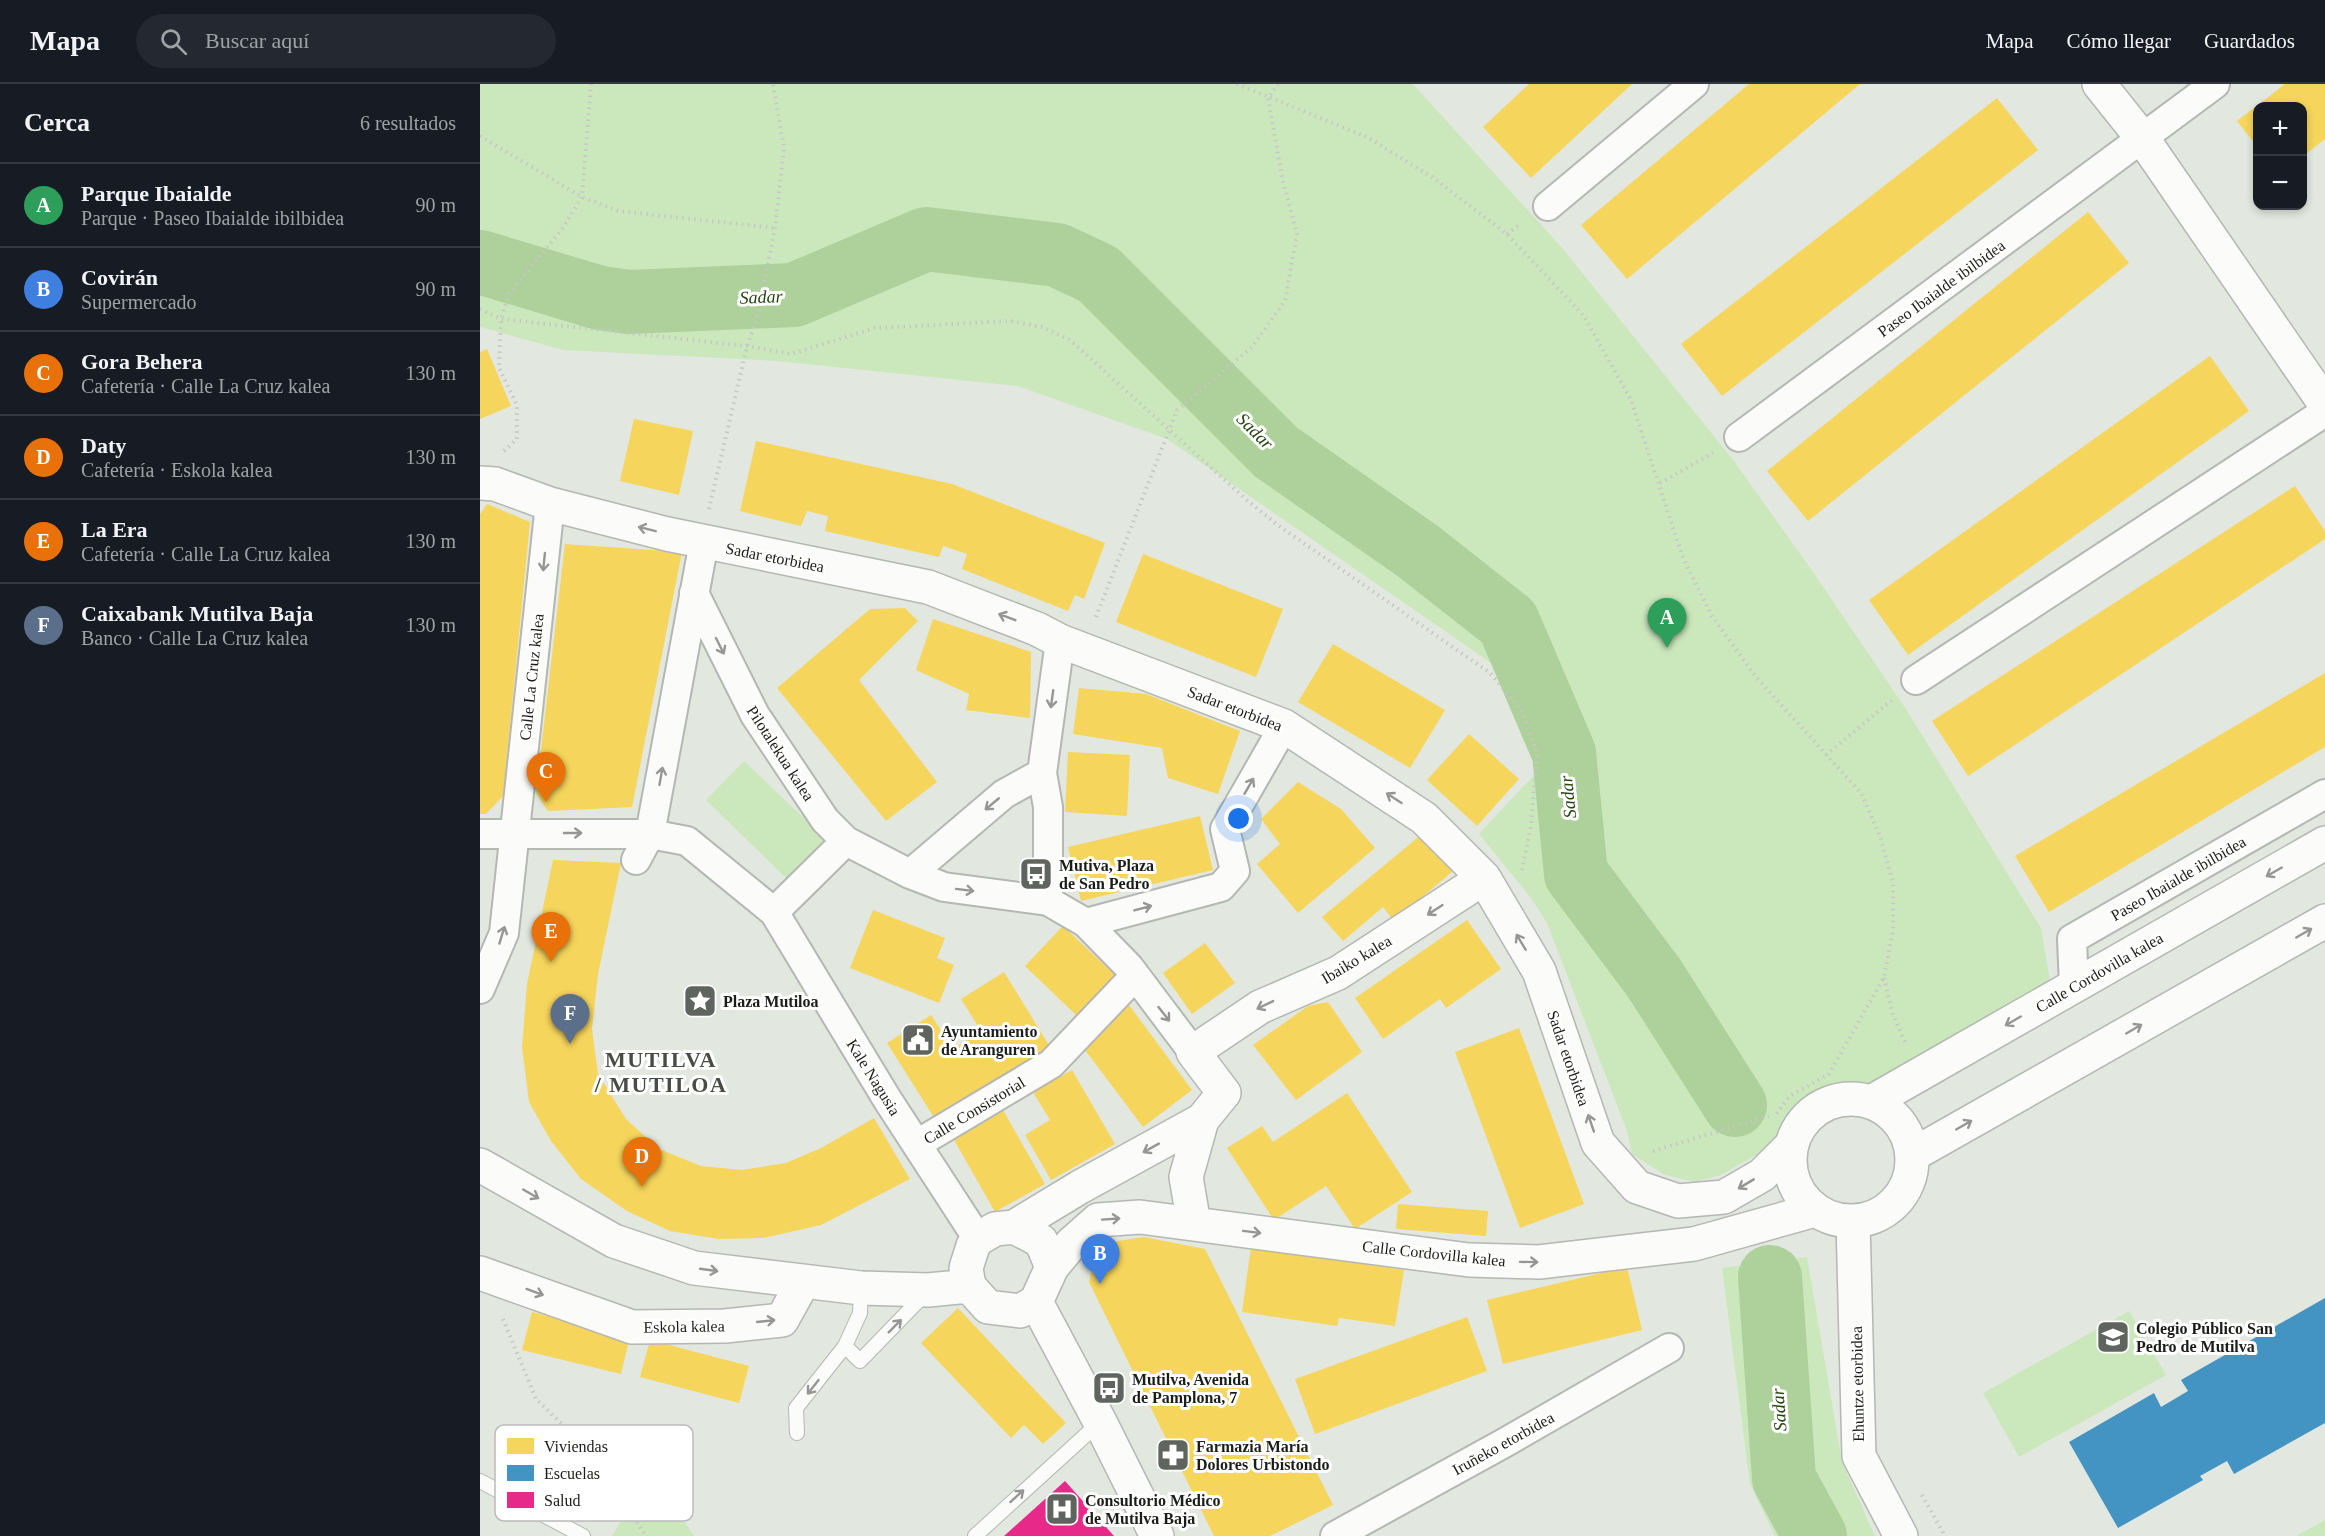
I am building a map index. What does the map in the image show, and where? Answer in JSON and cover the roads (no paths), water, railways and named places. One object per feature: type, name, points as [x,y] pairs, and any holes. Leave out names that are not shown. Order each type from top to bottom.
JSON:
[{"type":"street","points":[[1548,206],[1694,84]]},
{"type":"street","points":[[2099,84],[2143,139],[2325,404]]},
{"type":"street","name":"Paseo Ibaialde ibilbidea","points":[[1739,437],[2215,84]]},
{"type":"street","points":[[1916,680],[2325,412]]},
{"type":"street","name":"Sadar etorbidea","points":[[487,484],[550,504],[706,527],[928,587],[1037,629],[1060,641],[1284,726],[1424,818],[1484,878],[1539,971],[1598,1143],[1636,1187],[1678,1201],[1724,1197],[1762,1175],[1791,1146]]},
{"type":"street","name":"Calle La Cruz kalea","points":[[480,989],[504,933],[550,504]]},
{"type":"street","points":[[636,860],[650,834],[706,527]]},
{"type":"street","name":"Pilotalekua kalea","points":[[694,593],[755,715],[825,820],[846,842],[910,874],[944,887],[1048,901]]},
{"type":"street","points":[[1014,1227],[1041,1241],[1052,1267],[1036,1302],[1020,1311],[988,1307],[969,1286],[966,1268],[973,1246],[978,1239],[995,1229],[1014,1227],[1080,1187],[1202,1120],[1224,1093],[1129,967],[1086,923],[1048,901],[1048,807],[1042,773],[1060,641]]},
{"type":"street","points":[[1086,923],[1221,887],[1235,871],[1225,829],[1284,726]]},
{"type":"street","points":[[910,874],[1004,794],[1042,773]]},
{"type":"street","name":"Paseo Ibaialde ibilbidea","points":[[2074,986],[2072,939],[2325,794]]},
{"type":"street","name":"Kale Nagusia","points":[[480,834],[514,832],[650,834],[687,841],[774,912],[880,1105],[917,1144],[978,1239]]},
{"type":"street","points":[[774,912],[846,842]]},
{"type":"street","name":"Calle Cordovilla kalea","points":[[1873,1101],[2325,843]]},
{"type":"street","name":"Ibaiko kalea","points":[[1193,1052],[1260,1007],[1338,973],[1484,878]]},
{"type":"street","points":[[1914,1154],[2325,921]]},
{"type":"street","name":"Calle Consistorial","points":[[917,1144],[1051,1064],[1135,976]]},
{"type":"street","points":[[1840,1099],[1873,1101],[1900,1121],[1914,1154],[1910,1183],[1899,1200],[1880,1215],[1853,1221],[1839,1221],[1815,1210],[1794,1184],[1789,1163],[1791,1146],[1800,1125],[1813,1111],[1840,1099]]},
{"type":"street","points":[[1194,1224],[1186,1177],[1202,1120]]},
{"type":"street","points":[[480,1165],[614,1241],[694,1268],[861,1288],[928,1290],[969,1286]]},
{"type":"street","name":"Calle Cordovilla kalea","points":[[1052,1267],[1072,1243],[1098,1220],[1140,1217],[1470,1260],[1539,1262],[1694,1244],[1815,1210]]},
{"type":"street","name":"Ehuntze etorbidea","points":[[1853,1221],[1859,1456],[1901,1536]]},
{"type":"street","name":"Eskola kalea","points":[[482,1273],[632,1327],[725,1326],[782,1320],[803,1282]]},
{"type":"street","points":[[1036,1302],[1157,1536]]},
{"type":"street","name":"Iruñeko etorbidea","points":[[1335,1536],[1506,1442],[1669,1348]]},
{"type":"lane","points":[[797,1433],[796,1408],[845,1346],[860,1313],[861,1288]]},
{"type":"lane","points":[[845,1346],[860,1361],[928,1290]]},
{"type":"lane","points":[[975,1536],[1100,1422]]},
{"type":"lane","points":[[480,1482],[495,1490]]},
{"type":"lane","points":[[554,1521],[583,1536]]},
{"type":"waterway","name":"Sadar","points":[[480,262],[600,298],[629,302],[794,295],[926,239],[1057,255],[1098,274],[1276,452],[1419,552],[1508,622],[1564,753],[1576,874],[1654,978],[1735,1105]]},
{"type":"waterway","name":"Sadar","points":[[1770,1277],[1784,1479],[1815,1536]]},
{"type":"place","name":"Parque Ibaialde","points":[[1667,648]]},
{"type":"place","name":"Gora Behera","points":[[546,802]]},
{"type":"place","name":"Mutiva, Plaza de San Pedro","points":[[1036,874]]},
{"type":"place","name":"La Era","points":[[551,962]]},
{"type":"place","name":"Plaza Mutiloa","points":[[700,1001]]},
{"type":"place","name":"Ayuntamiento de Aranguren","points":[[918,1040]]},
{"type":"place","name":"Caixabank Mutilva Baja","points":[[570,1044]]},
{"type":"place","name":"Daty","points":[[642,1187]]},
{"type":"place","name":"Covirán","points":[[1100,1284]]},
{"type":"place","name":"Colegio Público San Pedro de Mutilva","points":[[2113,1337]]},
{"type":"place","name":"Mutilva, Avenida de Pamplona, 7","points":[[1109,1388]]},
{"type":"place","name":"Farmazia María Dolores Urbistondo","points":[[1173,1455]]},
{"type":"place","name":"Consultorio Médico de Mutilva Baja","points":[[1062,1509]]},
{"type":"district","name":"MUTILVA / MUTILOA","points":[[661,1072]]}]
